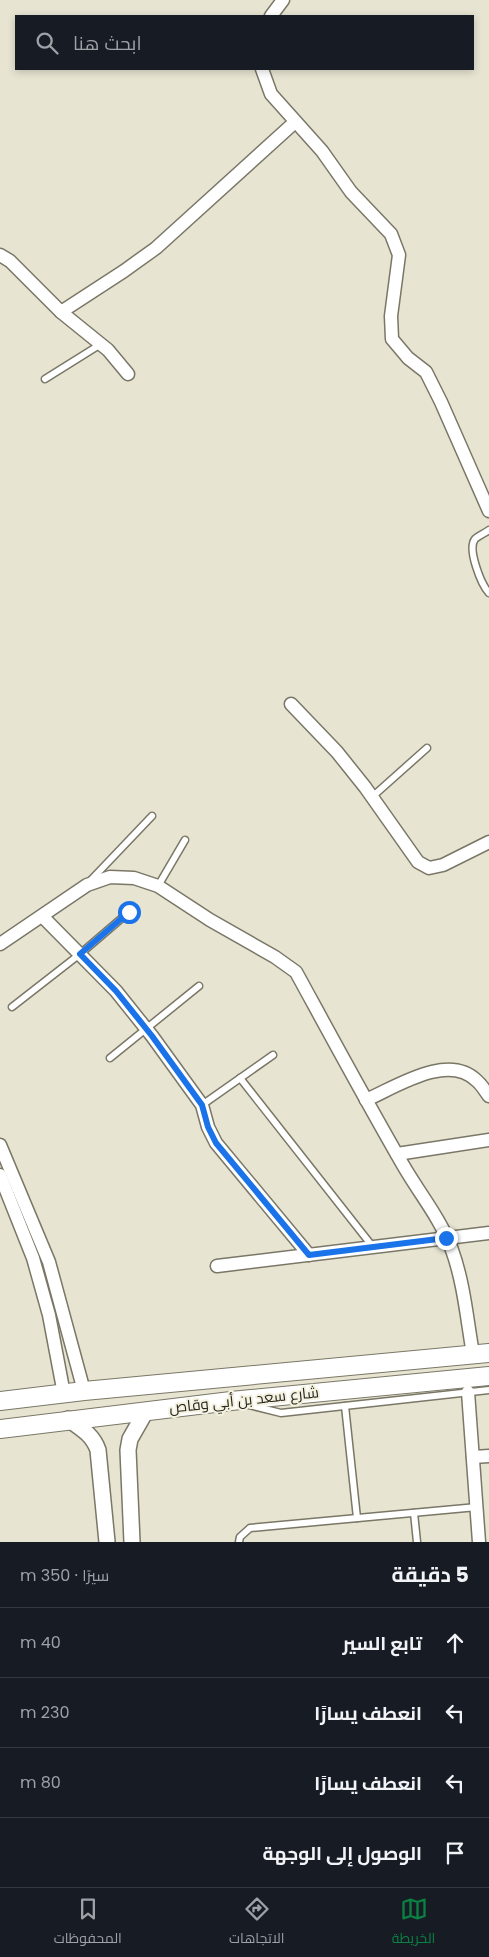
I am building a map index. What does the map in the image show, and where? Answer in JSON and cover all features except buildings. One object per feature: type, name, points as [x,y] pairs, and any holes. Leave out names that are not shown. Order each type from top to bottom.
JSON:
[{"type":"main road","name":"شارع سعد بن أبي وقاص","points":[[0,1401],[84,1391],[481,1354]]},
{"type":"main road","name":"شارع سعد بن أبي وقاص","points":[[0,1429],[68,1419],[231,1401],[489,1376]]},
{"type":"street","points":[[272,15],[283,0]]},
{"type":"street","points":[[262,70],[271,94],[322,151],[351,192],[390,234],[399,255],[391,316],[392,339],[408,358],[426,372],[489,511]]},
{"type":"street","points":[[61,312],[124,272],[156,248],[295,122]]},
{"type":"street","points":[[0,255],[10,261],[61,312],[108,350],[128,374]]},
{"type":"street","points":[[291,704],[337,752],[372,797],[418,862],[429,868],[443,865],[489,842]]},
{"type":"street","points":[[0,944],[87,885],[110,877],[134,878],[158,886],[210,920],[275,957],[296,972],[366,1100],[434,1214],[452,1250],[481,1354]]},
{"type":"street","points":[[42,916],[116,991],[146,1029],[202,1105],[208,1127],[216,1143],[309,1255]]},
{"type":"street","points":[[366,1100],[422,1074],[444,1069],[462,1071],[477,1080],[489,1096]]},
{"type":"street","points":[[397,1154],[489,1140]]},
{"type":"street","points":[[0,1145],[49,1262],[84,1391]]},
{"type":"street","points":[[0,1175],[33,1258],[54,1341],[64,1394]]},
{"type":"street","points":[[217,1266],[489,1233]]},
{"type":"street","points":[[54,1341],[69,1339]]},
{"type":"street","points":[[468,1392],[480,1542]]},
{"type":"street","points":[[132,1542],[128,1450],[130,1438],[146,1411]]},
{"type":"street","points":[[68,1419],[87,1433],[95,1442],[98,1450],[107,1542]]},
{"type":"street","points":[[473,1457],[489,1456]]},
{"type":"lane","points":[[45,379],[101,344]]},
{"type":"lane","points":[[489,530],[475,539],[472,547],[472,555],[489,592]]},
{"type":"lane","points":[[372,797],[427,748]]},
{"type":"lane","points":[[87,885],[152,816]]},
{"type":"lane","points":[[158,886],[184,840]]},
{"type":"lane","points":[[12,1007],[80,954],[129,912]]},
{"type":"lane","points":[[110,1058],[199,986]]},
{"type":"lane","points":[[202,1105],[273,1055]]},
{"type":"lane","points":[[240,1078],[373,1247]]},
{"type":"lane","points":[[231,1401],[280,1413],[489,1390]]},
{"type":"lane","points":[[345,1406],[357,1518]]},
{"type":"lane","points":[[239,1542],[240,1537],[250,1528],[477,1507]]},
{"type":"lane","points":[[414,1513],[418,1542]]},
{"type":"route","points":[[129,912],[80,954],[116,991],[152,1036],[202,1105],[208,1127],[216,1143],[309,1255],[446,1238]]}]
